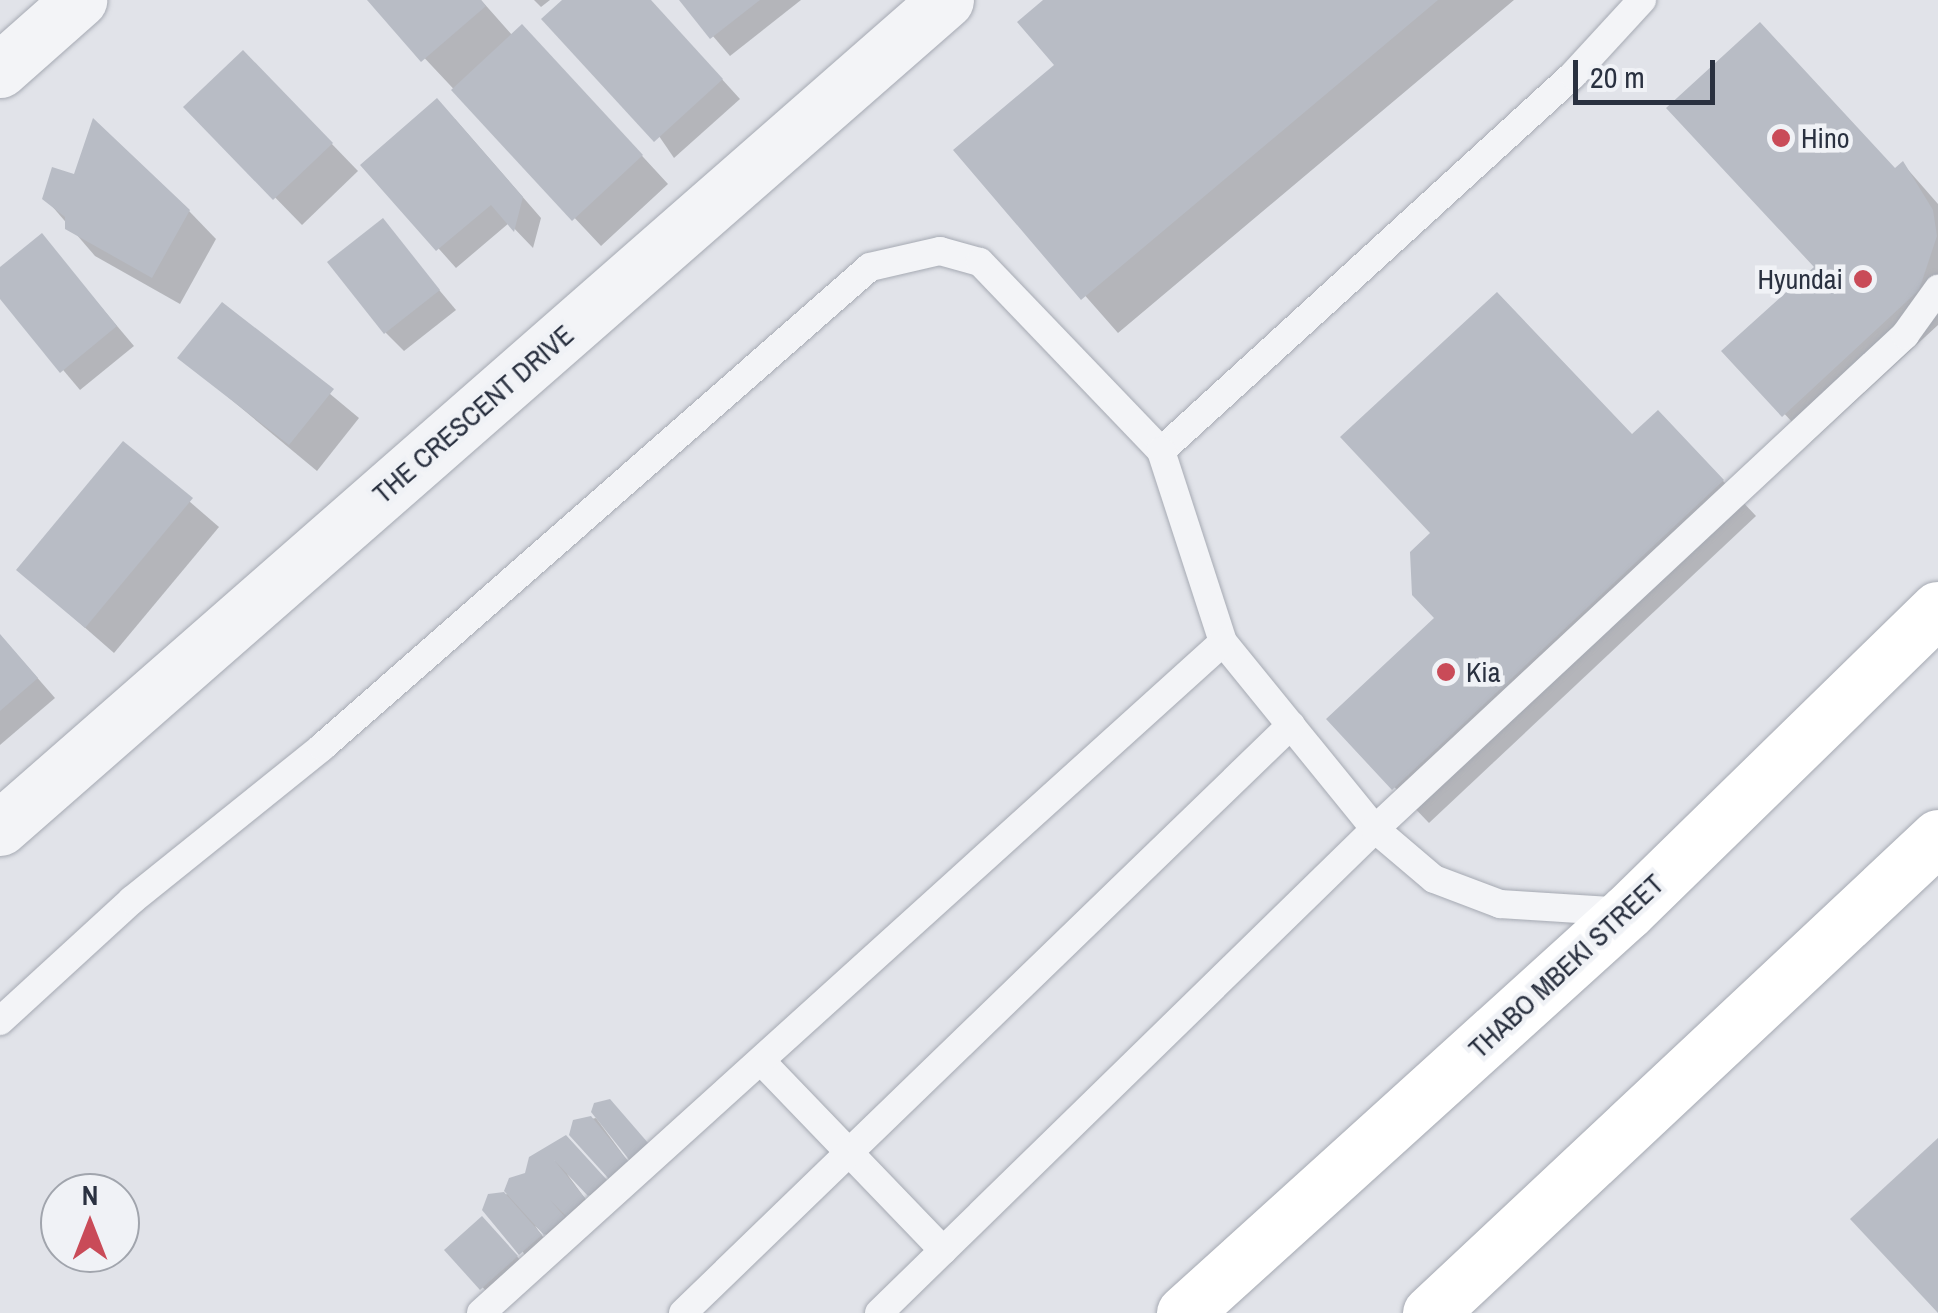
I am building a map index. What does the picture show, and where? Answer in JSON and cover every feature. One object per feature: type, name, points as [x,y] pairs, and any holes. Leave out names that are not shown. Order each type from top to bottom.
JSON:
[{"type":"main road","name":"THABO MBEKI STREET","points":[[1184,1313],[1627,912],[1938,609]]},
{"type":"main road","points":[[1430,1313],[1938,836]]},
{"type":"street","points":[[0,70],[79,0]]},
{"type":"street","name":"THE CRESCENT DRIVE","points":[[0,828],[946,0]]},
{"type":"lane","points":[[1161,451],[1573,75],[1644,2]]},
{"type":"lane","points":[[0,1021],[132,900],[322,746],[870,267],[940,250],[980,262],[1161,451],[1223,642],[1375,830],[1434,879],[1500,904],[1627,912]]},
{"type":"lane","points":[[879,1313],[1375,830],[1905,335],[1938,289]]},
{"type":"lane","points":[[481,1313],[763,1063],[1223,642]]},
{"type":"lane","points":[[683,1313],[1291,725]]},
{"type":"lane","points":[[763,1063],[943,1250]]},
{"type":"building","points":[[367,0],[481,0],[486,6],[421,62]]},
{"type":"building","points":[[562,0],[651,0],[723,79],[654,142],[541,19]]},
{"type":"building","points":[[679,0],[760,0],[710,39]]},
{"type":"building","points":[[1043,0],[1438,0],[1081,300],[953,150],[1054,65],[1017,22]]},
{"type":"building","points":[[1760,22],[1895,168],[1903,161],[1933,210],[1937,236],[1919,290],[1782,417],[1721,351],[1814,267],[1666,108]]},
{"type":"building","points":[[522,24],[643,155],[572,221],[451,90]]},
{"type":"building","points":[[243,50],[333,143],[273,200],[183,107]]},
{"type":"building","points":[[437,98],[523,197],[514,232],[491,205],[436,251],[360,165]]},
{"type":"building","points":[[93,118],[190,210],[152,278],[65,229],[65,217],[42,199],[52,167],[74,174]]},
{"type":"building","points":[[383,218],[440,290],[384,334],[327,262]]},
{"type":"building","points":[[42,233],[117,326],[60,373],[0,299],[0,267]]},
{"type":"building","points":[[1497,292],[1632,434],[1658,410],[1724,480],[1392,790],[1326,719],[1434,618],[1412,595],[1410,552],[1430,533],[1340,437]]},
{"type":"building","points":[[222,302],[334,389],[289,445],[177,358]]},
{"type":"building","points":[[123,441],[193,498],[85,628],[16,570]]},
{"type":"building","points":[[0,634],[38,678],[0,711]]},
{"type":"building","points":[[610,1099],[649,1144],[631,1162],[591,1112],[594,1103]]},
{"type":"building","points":[[591,1116],[628,1161],[609,1179],[569,1135],[573,1120]]},
{"type":"building","points":[[566,1135],[607,1180],[588,1196],[554,1160],[585,1198],[567,1217],[550,1200],[565,1217],[544,1235],[504,1191],[509,1178],[525,1173],[529,1157]]},
{"type":"building","points":[[1938,1138],[1938,1313],[1850,1219]]},
{"type":"building","points":[[504,1192],[542,1235],[519,1255],[482,1210],[488,1194]]},
{"type":"building","points":[[482,1216],[518,1256],[480,1290],[444,1250]]},
{"type":"place","name":"Hino","points":[[1781,138]]},
{"type":"place","name":"Hyundai","points":[[1863,279]]},
{"type":"place","name":"Kia","points":[[1446,672]]}]
